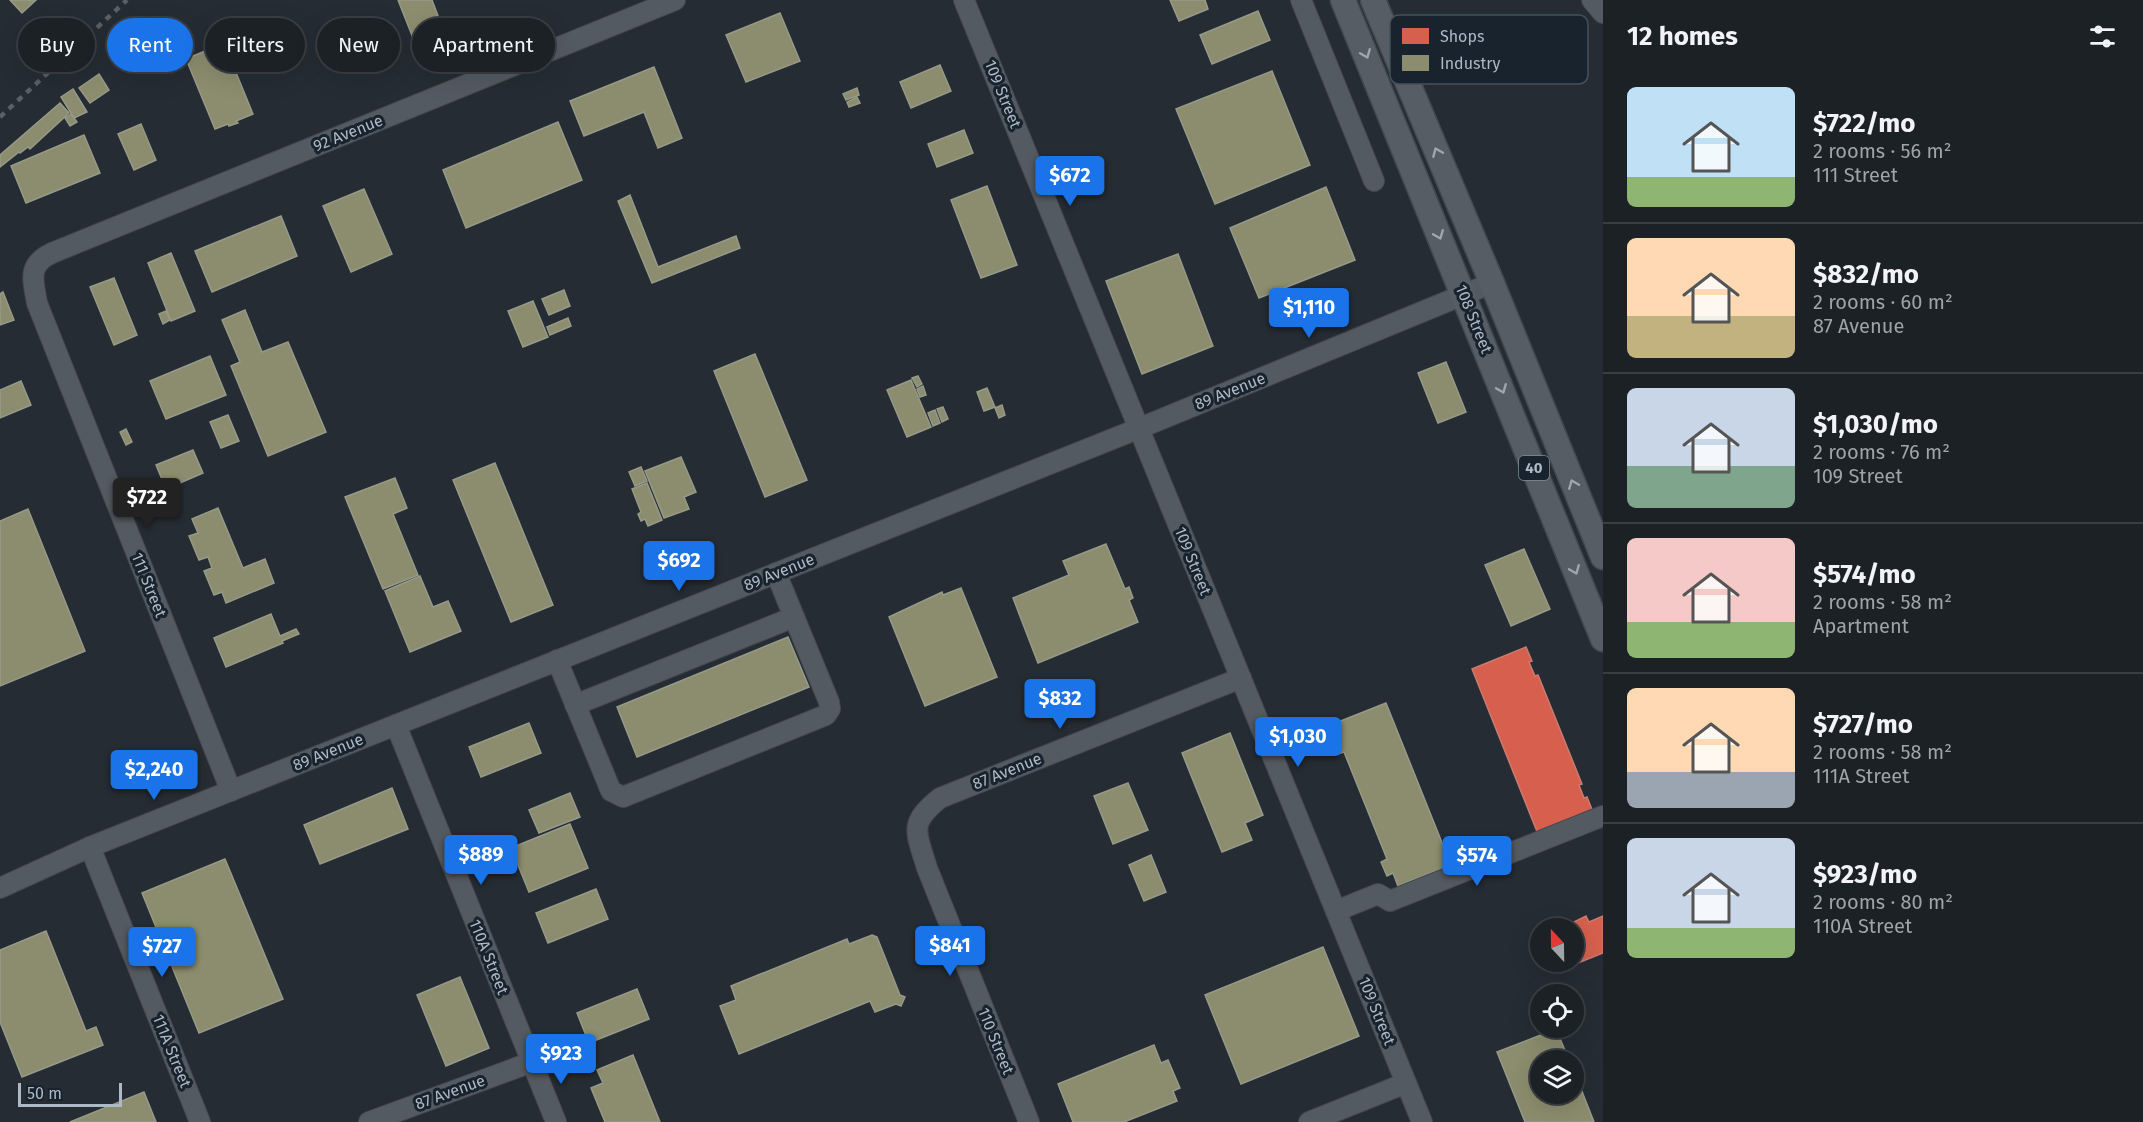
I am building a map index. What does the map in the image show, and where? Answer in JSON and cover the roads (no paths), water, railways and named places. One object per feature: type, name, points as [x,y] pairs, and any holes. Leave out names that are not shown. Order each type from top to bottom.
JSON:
[{"type":"main road","name":"108 Street","points":[[1343,0],[1603,639]]},
{"type":"main road","name":"108 Street","points":[[1373,0],[1390,40]]},
{"type":"main road","name":"108 Street","points":[[1408,84],[1603,557]]},
{"type":"street","name":"92 Avenue","points":[[33,277],[34,267],[41,258],[52,253],[675,0]]},
{"type":"street","name":"109 Street","points":[[964,0],[1422,1122]]},
{"type":"street","points":[[1301,0],[1374,182]]},
{"type":"street","points":[[1592,0],[1603,13]]},
{"type":"street","name":"111 Street","points":[[33,277],[37,303],[231,790]]},
{"type":"street","name":"89 Avenue","points":[[0,888],[90,847],[1140,428],[1492,283]]},
{"type":"street","points":[[557,660],[611,790],[623,797],[826,715],[830,709],[828,702],[776,573]]},
{"type":"street","points":[[575,705],[794,616]]},
{"type":"street","name":"87 Avenue","points":[[918,824],[922,812],[940,798],[1241,678]]},
{"type":"street","name":"110A Street","points":[[396,725],[556,1122]]},
{"type":"street","points":[[1336,912],[1378,894],[1390,901],[1603,816]]},
{"type":"street","name":"110 Street","points":[[918,824],[917,836],[927,868],[1029,1122]]},
{"type":"street","name":"111A Street","points":[[90,847],[200,1122]]},
{"type":"street","name":"87 Avenue","points":[[369,1122],[532,1062]]},
{"type":"street","points":[[1309,1122],[1406,1083]]},
{"type":"railway","points":[[0,117],[127,0]]}]
